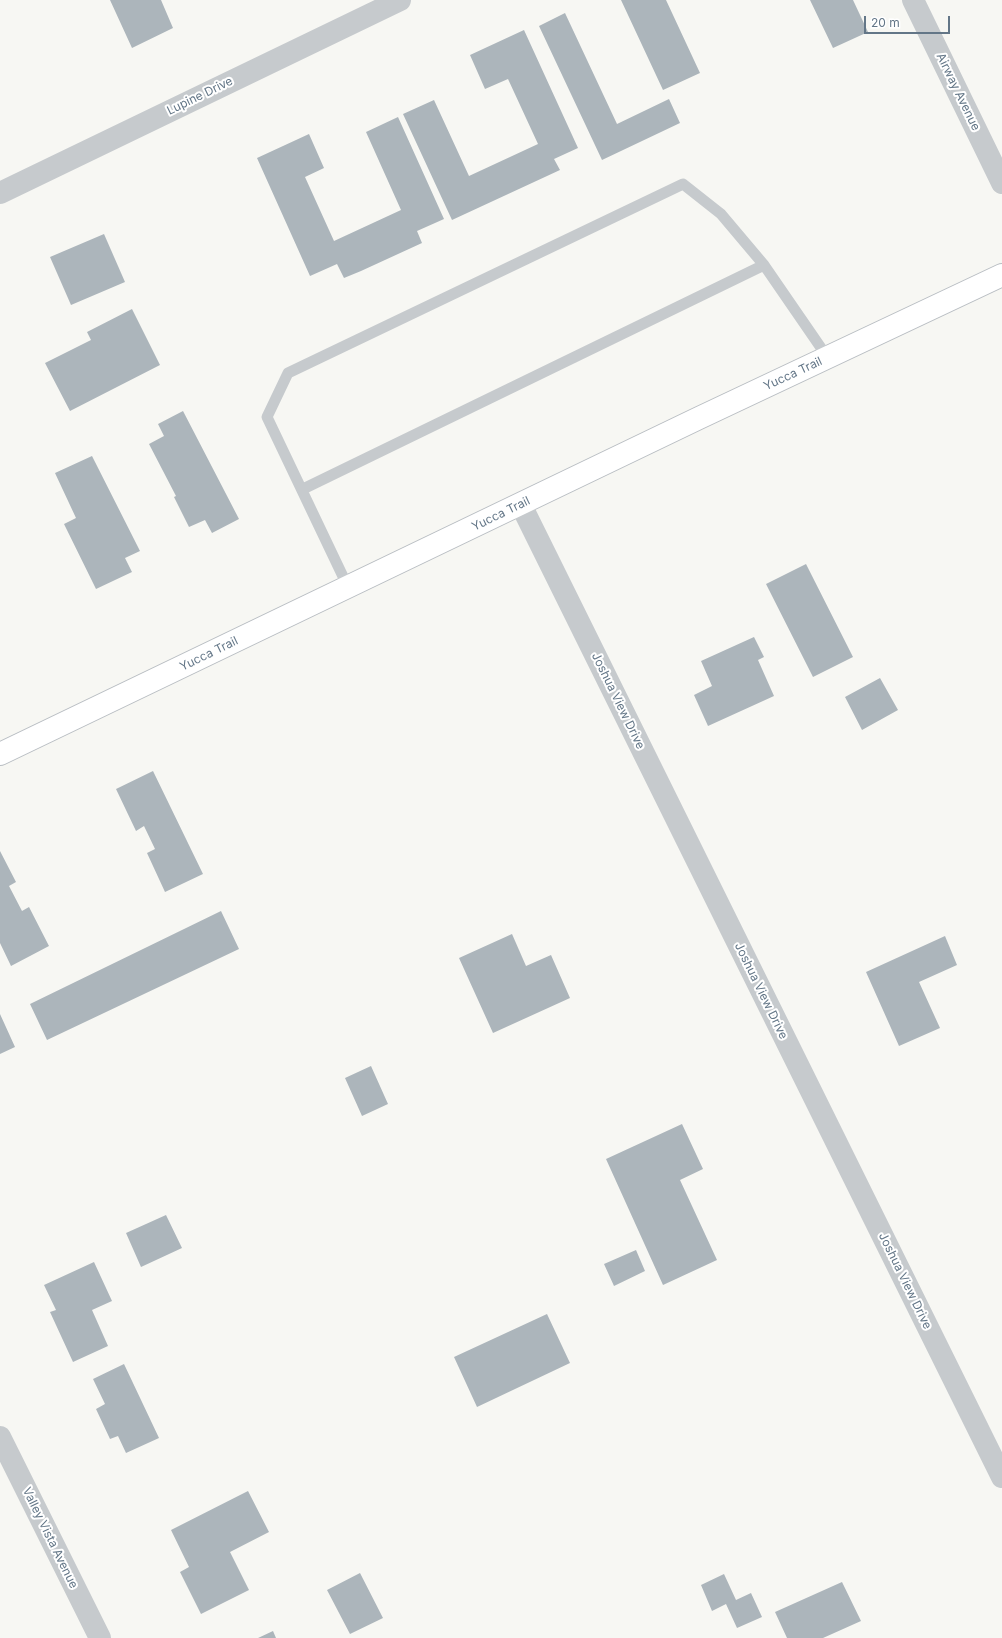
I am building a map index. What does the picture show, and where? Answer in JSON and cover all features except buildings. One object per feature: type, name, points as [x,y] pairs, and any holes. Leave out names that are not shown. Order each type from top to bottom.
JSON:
[{"type":"main road","name":"Yucca Trail","points":[[0,754],[1002,275]]},
{"type":"street","name":"Lupine Drive","points":[[0,192],[400,0]]},
{"type":"street","name":"Airway Avenue","points":[[913,0],[1002,183]]},
{"type":"street","name":"Joshua View Drive","points":[[521,505],[1002,1477]]},
{"type":"street","name":"Valley Vista Avenue","points":[[0,1437],[100,1638]]},
{"type":"lane","points":[[348,587],[303,489],[267,417],[288,374],[683,184],[721,214],[764,265],[828,358]]},
{"type":"lane","points":[[303,489],[764,265]]}]
